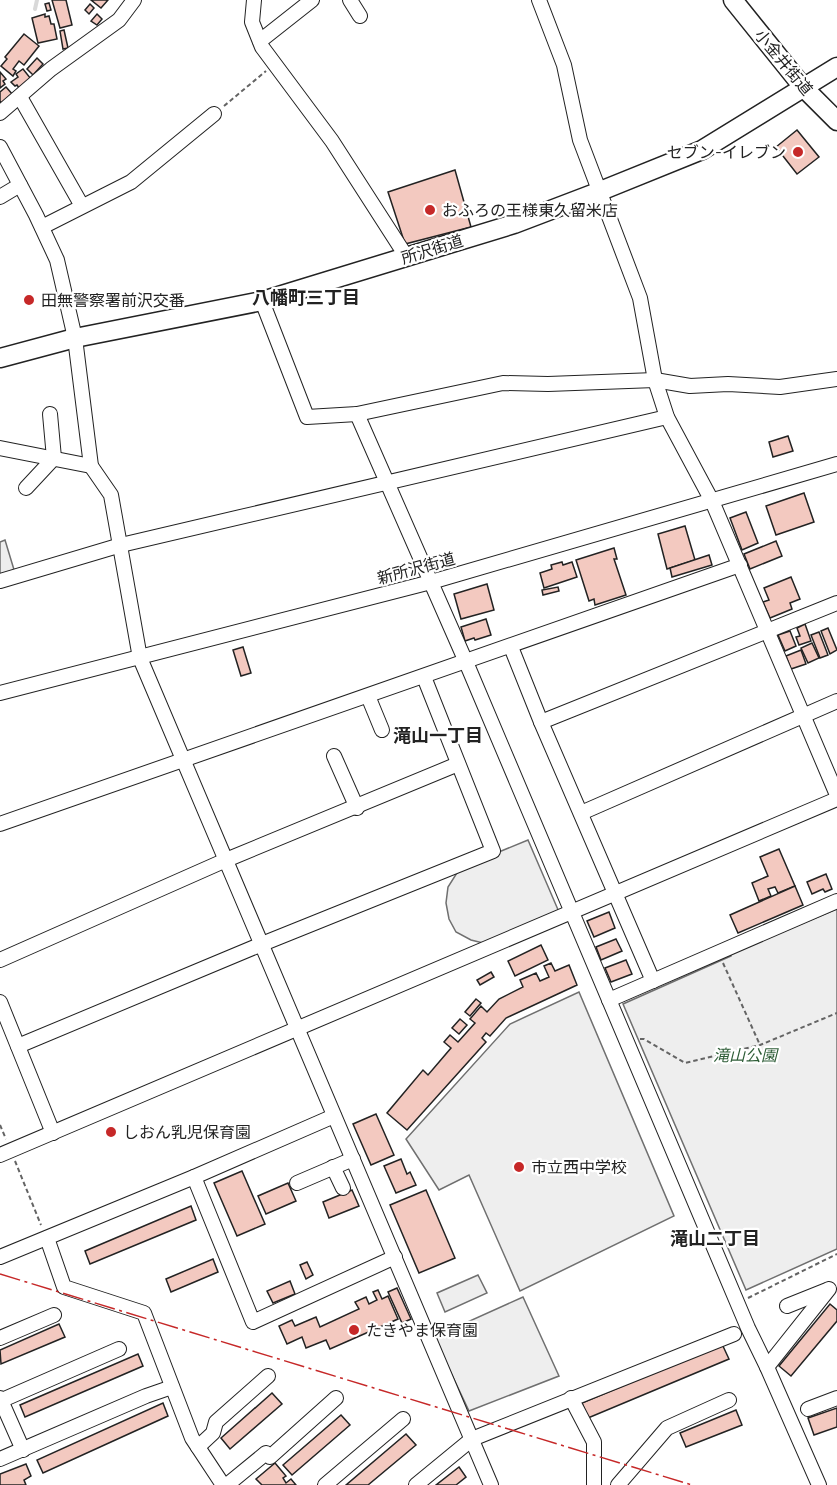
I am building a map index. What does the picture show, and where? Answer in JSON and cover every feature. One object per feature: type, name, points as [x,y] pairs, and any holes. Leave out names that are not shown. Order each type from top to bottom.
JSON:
[{"type":"main road","name":"小金井街道","points":[[734,0],[803,87],[837,121]]},
{"type":"main road","name":"所沢街道","points":[[0,358],[75,338],[262,301],[514,224],[702,150],[837,68]]},
{"type":"street","points":[[0,113],[51,69],[118,20],[134,0]]},
{"type":"street","points":[[254,0],[252,22],[260,41],[332,141],[406,256]]},
{"type":"street","points":[[260,41],[312,0]]},
{"type":"street","points":[[350,0],[360,16]]},
{"type":"street","points":[[5,1153],[837,797],[712,501],[667,417],[655,381],[640,298],[580,140],[564,65],[539,0]]},
{"type":"street","points":[[20,97],[82,207]]},
{"type":"street","points":[[42,227],[131,182],[214,114]]},
{"type":"street","points":[[0,147],[57,260],[75,338],[91,466],[111,495],[140,658],[491,1485]]},
{"type":"street","points":[[0,197],[20,185]]},
{"type":"street","points":[[262,301],[307,417],[357,414],[503,383],[655,381],[690,386],[728,384],[780,387],[837,379]]},
{"type":"street","points":[[26,489],[54,458],[50,414]]},
{"type":"street","points":[[357,414],[466,662],[737,1303],[768,1367],[819,1485]]},
{"type":"street","points":[[0,581],[121,545],[667,417]]},
{"type":"street","points":[[0,448],[91,466]]},
{"type":"street","name":"新所沢街道","points":[[0,693],[430,582],[837,464]]},
{"type":"street","points":[[0,824],[740,565]]},
{"type":"street","points":[[541,722],[837,603]]},
{"type":"street","points":[[511,647],[653,981]]},
{"type":"street","points":[[18,1046],[493,851],[424,677]]},
{"type":"street","points":[[368,696],[382,730]]},
{"type":"street","points":[[581,813],[837,701]]},
{"type":"street","points":[[334,756],[357,808]]},
{"type":"street","points":[[0,960],[226,860],[357,808],[458,764]]},
{"type":"street","points":[[609,1000],[837,901]]},
{"type":"street","points":[[0,1002],[53,1132]]},
{"type":"street","points":[[1,1255],[194,1177],[334,1116]]},
{"type":"street","points":[[297,1183],[353,1159]]},
{"type":"street","points":[[333,1167],[343,1188]]},
{"type":"street","points":[[194,1177],[253,1322],[395,1257]]},
{"type":"street","points":[[46,1238],[64,1287],[144,1313],[192,1438],[225,1485],[266,1453],[270,1457],[336,1398]]},
{"type":"street","points":[[768,1367],[833,1287]]},
{"type":"street","points":[[787,1306],[833,1287]]},
{"type":"street","points":[[0,1338],[54,1315]]},
{"type":"street","points":[[417,1485],[472,1439],[734,1334]]},
{"type":"street","points":[[23,1450],[0,1399],[119,1349]]},
{"type":"street","points":[[198,1447],[213,1433],[216,1422],[268,1376]]},
{"type":"street","points":[[0,1459],[172,1387]]},
{"type":"street","points":[[571,1398],[594,1442],[594,1485]]},
{"type":"street","points":[[808,1409],[837,1398]]},
{"type":"street","points":[[618,1485],[668,1428],[729,1400]]},
{"type":"street","points":[[326,1485],[402,1419]]},
{"type":"path","points":[[214,114],[275,64]]},
{"type":"path","points":[[718,953],[760,1045]]},
{"type":"path","points":[[626,1041],[644,1039],[685,1063],[760,1045],[837,1013]]},
{"type":"path","points":[[0,1125],[5,1153],[46,1238]]},
{"type":"path","points":[[737,1303],[837,1254]]},
{"type":"green space","points":[[5,540],[15,573],[0,577],[0,542]]},
{"type":"green space","points":[[528,840],[559,912],[487,944],[471,940],[456,932],[449,919],[446,903],[448,887],[460,868]]},
{"type":"green space","name":"滝山公園","points":[[837,909],[837,1249],[746,1290],[623,1004],[731,956],[731,953]]},
{"type":"green space","points":[[579,992],[674,1216],[520,1291],[469,1175],[439,1190],[406,1139],[510,1024]]},
{"type":"green space","points":[[478,1275],[487,1293],[445,1312],[437,1293]]},
{"type":"green space","points":[[523,1297],[559,1376],[469,1411],[434,1337]]},
{"type":"building","points":[[52,0],[66,0],[72,25],[60,28]]},
{"type":"building","points":[[91,0],[108,0],[101,8]]},
{"type":"building","points":[[49,3],[51,10],[47,11],[45,4]]},
{"type":"building","points":[[90,4],[94,8],[89,14],[85,10]]},
{"type":"building","points":[[45,14],[45,17],[49,16],[51,24],[54,24],[57,39],[38,43],[32,18]]},
{"type":"building","points":[[97,14],[102,19],[97,25],[91,21]]},
{"type":"building","points":[[64,30],[68,48],[63,49],[60,31]]},
{"type":"building","points":[[24,34],[39,46],[24,65],[19,61],[13,69],[16,71],[13,76],[1,66],[7,59],[5,57]]},
{"type":"building","points":[[37,58],[43,64],[33,75],[27,69]]},
{"type":"building","points":[[23,69],[31,79],[19,88],[11,82]]},
{"type":"building","points":[[0,72],[6,79],[3,81],[5,84],[0,88]]},
{"type":"building","points":[[6,87],[13,95],[2,104],[0,92]]},
{"type":"building","name":"セブン-イレブン","points":[[797,130],[819,157],[797,174],[776,147]]},
{"type":"building","name":"おふろの王様東久留米店","points":[[455,170],[471,227],[405,244],[388,192]]},
{"type":"building","points":[[788,436],[793,451],[773,457],[769,442]]},
{"type":"building","points":[[804,493],[814,522],[776,535],[766,506]]},
{"type":"building","points":[[746,512],[758,543],[742,550],[730,518]]},
{"type":"building","points":[[685,526],[695,560],[667,569],[658,534]]},
{"type":"building","points":[[776,541],[782,556],[750,569],[744,554]]},
{"type":"building","points":[[614,548],[617,559],[614,559],[626,595],[595,605],[594,599],[589,601],[576,560]]},
{"type":"building","points":[[709,555],[712,565],[672,577],[670,568]]},
{"type":"building","points":[[562,562],[563,565],[572,562],[577,577],[544,588],[540,573],[552,569],[551,565]]},
{"type":"building","points":[[791,577],[800,599],[790,603],[792,609],[770,618],[763,602],[769,600],[764,588]]},
{"type":"building","points":[[487,584],[494,610],[461,619],[454,594]]},
{"type":"building","points":[[558,587],[559,591],[543,595],[542,590]]},
{"type":"building","points":[[486,619],[491,635],[465,641],[461,627]]},
{"type":"building","points":[[805,624],[811,641],[799,645],[796,637],[800,636],[797,628]]},
{"type":"building","points":[[828,628],[837,650],[830,654],[821,631]]},
{"type":"building","points":[[790,631],[796,646],[785,651],[778,635]]},
{"type":"building","points":[[819,632],[828,655],[820,658],[811,635]]},
{"type":"building","points":[[812,643],[819,658],[808,663],[801,648]]},
{"type":"building","points":[[243,647],[251,673],[241,676],[233,650]]},
{"type":"building","points":[[801,650],[806,664],[791,669],[786,656]]},
{"type":"building","points":[[779,849],[795,886],[778,893],[775,887],[768,889],[771,896],[759,901],[752,883],[768,876],[760,857]]},
{"type":"building","points":[[826,874],[832,889],[825,892],[823,889],[812,894],[807,882]]},
{"type":"building","points":[[795,886],[803,905],[738,933],[730,915]]},
{"type":"building","points":[[609,912],[615,928],[594,937],[587,921]]},
{"type":"building","points":[[616,939],[622,951],[601,960],[596,947]]},
{"type":"building","points":[[541,945],[548,960],[515,976],[508,961]]},
{"type":"building","points":[[626,960],[632,974],[611,982],[605,968]]},
{"type":"building","points":[[551,963],[555,971],[569,965],[577,985],[506,1018],[490,1036],[486,1033],[482,1038],[486,1042],[407,1130],[387,1113],[423,1070],[428,1075],[451,1048],[444,1042],[450,1035],[458,1042],[475,1023],[470,1019],[481,1006],[487,1012],[499,999],[523,987],[520,980],[536,973],[540,981],[549,977],[544,966]]},
{"type":"building","points":[[491,972],[494,977],[480,985],[477,980]]},
{"type":"building","points":[[476,999],[481,1003],[470,1016],[465,1012]]},
{"type":"building","points":[[460,1019],[467,1025],[459,1034],[452,1028]]},
{"type":"building","points":[[376,1114],[394,1155],[371,1165],[353,1124]]},
{"type":"building","points":[[401,1159],[407,1174],[410,1172],[416,1185],[396,1193],[384,1166]]},
{"type":"building","points":[[242,1171],[265,1224],[237,1236],[214,1183]]},
{"type":"building","points":[[288,1183],[296,1201],[266,1214],[258,1196]]},
{"type":"building","points":[[352,1190],[359,1206],[329,1218],[323,1202]]},
{"type":"building","points":[[426,1190],[455,1258],[419,1273],[390,1205]]},
{"type":"building","points":[[191,1206],[196,1220],[90,1264],[85,1251]]},
{"type":"building","points":[[213,1259],[218,1272],[171,1292],[166,1279]]},
{"type":"building","points":[[307,1262],[313,1275],[306,1279],[300,1265]]},
{"type":"building","points":[[290,1281],[295,1294],[273,1303],[267,1291]]},
{"type":"building","points":[[397,1288],[411,1319],[402,1323],[388,1292]]},
{"type":"building","points":[[378,1290],[382,1299],[388,1296],[398,1319],[330,1349],[326,1340],[306,1348],[302,1337],[287,1344],[279,1326],[292,1320],[295,1326],[316,1317],[320,1327],[359,1309],[355,1302],[366,1297],[369,1304],[377,1300],[373,1292]]},
{"type":"building","points":[[830,1304],[837,1310],[837,1321],[791,1376],[779,1366]]},
{"type":"building","points":[[59,1324],[65,1337],[1,1364],[0,1350]]},
{"type":"building","points":[[722,1344],[729,1359],[588,1418],[582,1403]]},
{"type":"building","points":[[138,1354],[143,1366],[25,1417],[20,1405]]},
{"type":"building","points":[[272,1393],[282,1404],[230,1449],[221,1438]]},
{"type":"building","points":[[163,1403],[168,1416],[43,1473],[37,1460]]},
{"type":"building","points":[[837,1408],[837,1427],[814,1435],[808,1418]]},
{"type":"building","points":[[736,1410],[742,1425],[686,1447],[680,1433]]},
{"type":"building","points":[[341,1415],[350,1425],[292,1475],[283,1465]]},
{"type":"building","points":[[406,1434],[416,1445],[368,1485],[346,1485]]},
{"type":"building","points":[[275,1463],[286,1476],[283,1478],[286,1483],[291,1479],[296,1485],[262,1485],[256,1479]]},
{"type":"building","points":[[26,1464],[31,1476],[24,1480],[26,1485],[0,1485],[0,1474]]},
{"type":"building","points":[[459,1467],[466,1477],[456,1485],[436,1485]]},
{"type":"waterway","points":[[35,9],[37,0]]},
{"type":"power","points":[[0,1274],[692,1485]]},
{"type":"place","name":"セブン-イレブン","points":[[798,152]]},
{"type":"place","name":"おふろの王様東久留米店","points":[[430,210]]},
{"type":"place","name":"田無警察署前沢交番","points":[[29,300]]},
{"type":"place","name":"しおん乳児保育園","points":[[111,1132]]},
{"type":"place","name":"市立西中学校","points":[[519,1167]]},
{"type":"place","name":"たきやま保育園","points":[[354,1330]]},
{"type":"district","name":"八幡町三丁目","points":[[306,298]]},
{"type":"district","name":"滝山一丁目","points":[[438,736]]},
{"type":"district","name":"滝山二丁目","points":[[715,1239]]}]
